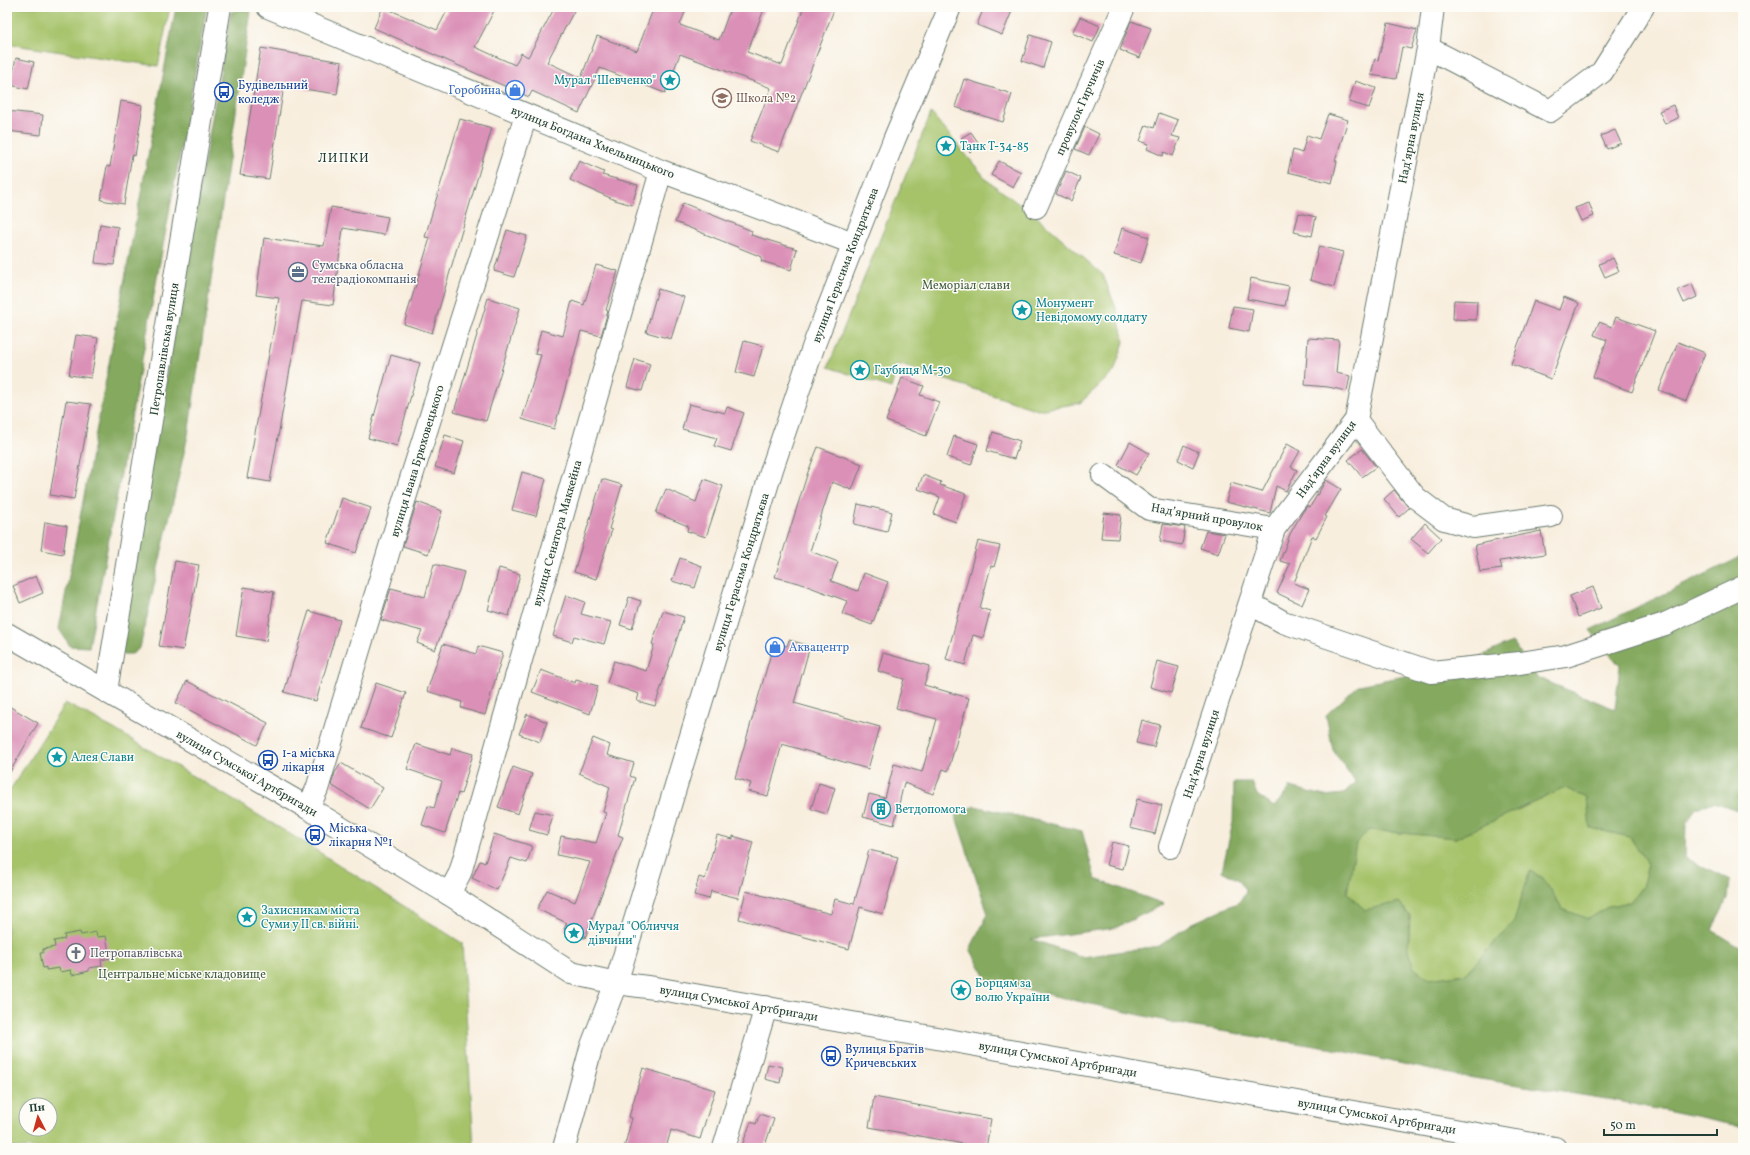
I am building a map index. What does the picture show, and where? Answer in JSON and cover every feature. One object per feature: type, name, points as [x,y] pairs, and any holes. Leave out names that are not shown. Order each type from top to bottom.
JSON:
[{"type":"street","name":"Петропавлівська вулиця","points":[[106,691],[220,7]]},
{"type":"street","name":"вулиця Богдана Хмельницького","points":[[268,7],[661,170],[853,243]]},
{"type":"street","name":"вулиця Герасима Кондратьєва","points":[[564,1148],[591,1048],[616,983],[772,469],[814,342],[950,7]]},
{"type":"street","name":"провулок Гирчичів","points":[[1036,207],[1124,7]]},
{"type":"street","name":"Надʼярна вулиця","points":[[1170,847],[1251,604],[1274,529],[1356,420],[1428,48],[1433,7]]},
{"type":"street","points":[[1428,48],[1550,111],[1602,72],[1643,7]]},
{"type":"street","name":"вулиця Івана Брюховецького","points":[[308,808],[317,789],[403,504],[526,115]]},
{"type":"street","name":"вулиця Сенатора Маккейна","points":[[449,894],[460,874],[661,170]]},
{"type":"street","points":[[1356,420],[1414,497],[1444,519],[1473,527],[1551,516]]},
{"type":"street","name":"Надʼярний провулок","points":[[1103,475],[1149,509],[1274,529]]},
{"type":"street","points":[[1251,604],[1283,622],[1431,672],[1520,663],[1566,656],[1665,624],[1743,587]]},
{"type":"street","name":"вулиця Сумської Артбригади","points":[[7,634],[308,808],[449,894],[571,973],[616,983],[646,986],[766,1007],[1555,1148]]},
{"type":"street","points":[[724,1148],[766,1007]]},
{"type":"green space","points":[[13,7],[170,7],[158,66],[7,44]]},
{"type":"green space","points":[[176,7],[207,7],[89,647],[70,646],[59,629]]},
{"type":"green space","points":[[242,9],[251,11],[188,435],[140,648],[132,654],[123,654],[118,647],[231,12]]},
{"type":"green space","name":"Меморіал слави","points":[[931,113],[988,181],[1043,222],[1103,275],[1116,308],[1124,342],[1114,372],[1080,403],[1038,410],[898,364],[891,388],[828,367]]},
{"type":"green space","points":[[1743,556],[1743,812],[1714,802],[1696,808],[1686,824],[1685,858],[1730,881],[1728,898],[1712,930],[1743,949],[1743,1127],[1613,1100],[1455,1075],[1328,1048],[1189,1026],[988,981],[970,949],[988,914],[955,814],[975,806],[1082,831],[1095,879],[1164,904],[1115,928],[1031,939],[1083,957],[1159,946],[1193,923],[1239,902],[1246,892],[1239,880],[1222,871],[1233,822],[1234,782],[1252,782],[1257,795],[1274,807],[1291,787],[1324,796],[1343,794],[1355,782],[1333,750],[1326,715],[1359,685],[1441,669],[1479,657],[1512,642],[1538,678],[1615,709],[1620,666],[1590,630]],"holes":[[[1565,788],[1587,798],[1590,828],[1630,837],[1648,865],[1642,887],[1630,902],[1609,906],[1589,919],[1562,909],[1543,878],[1530,871],[1514,921],[1465,974],[1429,979],[1414,968],[1408,951],[1410,916],[1399,902],[1365,910],[1347,893],[1356,843],[1369,830],[1456,838]]]},
{"type":"green space","name":"Центральне міське кладовище","points":[[65,703],[114,729],[300,840],[462,943],[474,1148],[7,1148],[7,795]]},
{"type":"green space","points":[[1565,788],[1587,798],[1590,828],[1630,837],[1648,865],[1642,887],[1630,902],[1609,906],[1589,919],[1562,909],[1543,878],[1530,871],[1514,921],[1465,974],[1429,979],[1414,968],[1408,951],[1410,916],[1365,910],[1347,893],[1356,843],[1369,830],[1456,838]]},
{"type":"building","points":[[383,7],[437,30],[449,7],[496,7],[475,47],[515,65],[521,53],[528,57],[555,7],[576,7],[547,62],[581,78],[597,36],[637,51],[654,7],[687,7],[680,25],[719,40],[731,7],[765,7],[747,52],[782,65],[804,7],[835,7],[779,152],[750,141],[771,88],[680,54],[665,93],[600,68],[579,113],[532,91],[529,97],[374,28]]},
{"type":"building","points":[[984,7],[1001,7],[1012,11],[1002,35],[977,25]]},
{"type":"building","points":[[1080,17],[1100,26],[1093,42],[1072,33]]},
{"type":"building","points":[[1131,21],[1151,28],[1140,58],[1120,50]]},
{"type":"building","points":[[1388,23],[1417,30],[1411,49],[1402,47],[1396,79],[1371,75],[1375,59],[1378,60]]},
{"type":"building","points":[[1030,35],[1051,42],[1043,68],[1022,61]]},
{"type":"building","points":[[261,48],[342,62],[337,94],[284,86],[269,179],[240,175]]},
{"type":"building","points":[[16,58],[34,62],[28,89],[10,85]]},
{"type":"building","points":[[964,79],[1012,94],[1003,122],[955,107]]},
{"type":"building","points":[[1355,81],[1376,88],[1369,108],[1349,102]]},
{"type":"building","points":[[121,101],[143,105],[135,156],[132,155],[124,204],[101,200],[107,166],[110,167]]},
{"type":"building","points":[[1673,105],[1678,118],[1665,124],[1659,111]]},
{"type":"building","points":[[7,111],[43,115],[41,135],[7,131]]},
{"type":"building","points":[[1159,113],[1178,120],[1172,136],[1180,138],[1173,156],[1164,152],[1163,156],[1147,149],[1149,144],[1140,141],[1146,125],[1154,128]]},
{"type":"building","points":[[1328,114],[1348,120],[1335,161],[1337,161],[1332,183],[1288,172],[1293,150],[1302,153],[1307,135],[1319,139]]},
{"type":"building","points":[[460,119],[492,128],[432,333],[404,324],[430,238],[425,237]]},
{"type":"building","points":[[1085,127],[1099,134],[1089,155],[1075,149]]},
{"type":"building","points":[[1615,130],[1621,143],[1607,149],[1601,136]]},
{"type":"building","points":[[971,132],[980,145],[970,152],[961,138]]},
{"type":"building","points":[[579,161],[604,172],[602,175],[638,185],[632,205],[615,200],[570,180]]},
{"type":"building","points":[[999,161],[1021,172],[1013,187],[991,175]]},
{"type":"building","points":[[1066,171],[1081,178],[1071,201],[1056,194]]},
{"type":"building","points":[[683,203],[752,231],[751,235],[797,249],[791,270],[761,261],[762,257],[675,222]]},
{"type":"building","points":[[1589,203],[1594,216],[1581,221],[1575,208]]},
{"type":"building","points":[[331,207],[388,217],[384,235],[343,228],[333,305],[302,301],[270,482],[247,478],[279,298],[256,295],[264,238],[324,246]]},
{"type":"building","points":[[1299,213],[1316,217],[1312,236],[1294,232]]},
{"type":"building","points":[[100,224],[118,227],[114,265],[95,263]]},
{"type":"building","points":[[1122,228],[1149,237],[1141,263],[1114,255]]},
{"type":"building","points":[[507,230],[527,236],[514,277],[494,271]]},
{"type":"building","points":[[1319,246],[1343,252],[1334,287],[1310,280]]},
{"type":"building","points":[[1613,258],[1619,271],[1605,277],[1599,264]]},
{"type":"building","points":[[596,265],[618,271],[606,310],[608,311],[601,336],[581,331],[554,429],[522,419],[541,355],[535,354],[541,330],[563,336],[572,301],[584,305]]},
{"type":"building","points":[[1251,278],[1289,286],[1285,306],[1247,299]]},
{"type":"building","points":[[1692,284],[1697,297],[1684,303],[1678,290]]},
{"type":"building","points":[[658,289],[684,297],[671,339],[646,332]]},
{"type":"building","points":[[1564,297],[1579,303],[1551,379],[1511,364],[1534,301],[1559,310]]},
{"type":"building","points":[[488,298],[520,308],[486,421],[454,412]]},
{"type":"building","points":[[1454,300],[1477,301],[1476,320],[1453,319]]},
{"type":"building","points":[[1233,306],[1253,309],[1249,332],[1229,328]]},
{"type":"building","points":[[1616,317],[1655,331],[1632,392],[1593,377],[1607,340],[1594,335],[1599,322],[1612,327]]},
{"type":"building","points":[[76,335],[98,338],[91,378],[69,375]]},
{"type":"building","points":[[1308,338],[1339,340],[1336,373],[1350,376],[1347,391],[1328,387],[1305,385]]},
{"type":"building","points":[[744,341],[763,346],[754,377],[736,372]]},
{"type":"building","points":[[1678,342],[1705,353],[1686,401],[1659,390]]},
{"type":"building","points":[[391,355],[420,363],[397,446],[368,438]]},
{"type":"building","points":[[635,359],[650,364],[642,391],[627,387]]},
{"type":"building","points":[[902,378],[924,386],[920,395],[939,402],[926,436],[886,421]]},
{"type":"building","points":[[66,401],[91,404],[74,499],[50,495]]},
{"type":"building","points":[[689,404],[725,413],[727,407],[744,413],[731,451],[714,446],[717,438],[682,429]]},
{"type":"building","points":[[993,432],[1020,441],[1014,459],[987,451]]},
{"type":"building","points":[[445,435],[464,441],[454,473],[435,467]]},
{"type":"building","points":[[954,436],[978,444],[971,465],[947,457]]},
{"type":"building","points":[[1130,442],[1149,453],[1136,475],[1118,465]]},
{"type":"building","points":[[1287,444],[1300,451],[1291,467],[1297,470],[1286,491],[1276,486],[1270,513],[1226,502],[1231,483],[1262,492]]},
{"type":"building","points":[[1184,445],[1199,452],[1193,467],[1178,460]]},
{"type":"building","points":[[818,447],[862,464],[852,490],[832,482],[810,551],[838,562],[831,581],[858,591],[864,573],[888,582],[872,625],[842,614],[847,601],[799,583],[775,577],[808,472]]},
{"type":"building","points":[[1362,449],[1376,467],[1362,477],[1348,460]]},
{"type":"building","points":[[522,472],[546,479],[536,516],[512,510]]},
{"type":"building","points":[[923,475],[941,482],[940,485],[966,494],[956,522],[934,514],[940,497],[918,489]]},
{"type":"building","points":[[602,479],[622,485],[609,529],[612,530],[596,579],[574,572]]},
{"type":"building","points":[[704,479],[723,486],[706,537],[687,531],[688,526],[656,513],[666,489],[696,502]]},
{"type":"building","points":[[1326,480],[1341,489],[1325,516],[1327,517],[1316,538],[1312,536],[1294,583],[1309,589],[1302,605],[1277,593],[1290,564],[1280,561],[1290,534],[1307,506],[1310,507]]},
{"type":"building","points":[[1394,490],[1409,508],[1399,517],[1384,499]]},
{"type":"building","points":[[342,498],[371,508],[356,553],[327,543]]},
{"type":"building","points":[[417,502],[442,511],[428,554],[403,546]]},
{"type":"building","points":[[858,504],[892,512],[887,532],[854,524]]},
{"type":"building","points":[[1104,513],[1121,515],[1118,539],[1101,538]]},
{"type":"building","points":[[45,522],[67,526],[63,554],[41,550]]},
{"type":"building","points":[[1425,523],[1441,538],[1428,553],[1411,539]]},
{"type":"building","points":[[1163,524],[1185,527],[1182,545],[1160,541]]},
{"type":"building","points":[[1206,531],[1225,534],[1218,554],[1200,548]]},
{"type":"building","points":[[1541,531],[1545,554],[1500,561],[1502,569],[1480,572],[1475,545]]},
{"type":"building","points":[[978,541],[1000,546],[994,567],[991,566],[980,608],[990,611],[983,638],[973,635],[965,665],[946,659]]},
{"type":"building","points":[[680,558],[702,566],[695,588],[672,581]]},
{"type":"building","points":[[175,561],[199,565],[183,650],[159,646]]},
{"type":"building","points":[[434,564],[464,572],[459,590],[435,650],[417,643],[422,631],[381,620],[391,588],[425,597]]},
{"type":"building","points":[[499,568],[520,574],[509,616],[488,610]]},
{"type":"building","points":[[36,576],[43,593],[20,603],[13,586]]},
{"type":"building","points":[[244,587],[274,592],[266,641],[236,636]]},
{"type":"building","points":[[1593,587],[1601,608],[1578,617],[1570,596]]},
{"type":"building","points":[[566,595],[585,602],[581,614],[611,622],[604,644],[574,636],[572,642],[553,636]]},
{"type":"building","points":[[629,597],[641,601],[632,629],[620,625]]},
{"type":"building","points":[[309,611],[340,620],[316,701],[284,692]]},
{"type":"building","points":[[663,611],[684,617],[655,706],[637,701],[639,694],[607,683],[614,661],[646,671],[654,645],[652,644]]},
{"type":"building","points":[[789,640],[810,646],[794,703],[880,727],[868,769],[782,744],[768,796],[748,791],[751,783],[735,778],[774,643],[787,646]]},
{"type":"building","points":[[443,644],[476,654],[478,646],[503,653],[485,715],[461,708],[462,702],[427,691]]},
{"type":"building","points":[[883,653],[930,666],[924,685],[969,698],[948,771],[943,769],[933,794],[904,783],[894,825],[863,817],[869,794],[885,798],[894,764],[922,772],[937,719],[896,708],[904,679],[878,671]]},
{"type":"building","points":[[1157,661],[1179,667],[1171,693],[1150,687]]},
{"type":"building","points":[[541,670],[575,683],[576,680],[598,686],[590,714],[532,692]]},
{"type":"building","points":[[187,681],[268,723],[257,745],[176,703]]},
{"type":"building","points":[[376,683],[406,693],[391,738],[361,728]]},
{"type":"building","points":[[7,705],[38,723],[7,777]]},
{"type":"building","points":[[527,714],[547,722],[540,742],[519,734]]},
{"type":"building","points":[[1142,720],[1160,725],[1154,747],[1136,743]]},
{"type":"building","points":[[593,738],[610,745],[607,755],[634,763],[630,776],[635,778],[618,835],[623,837],[585,938],[564,929],[567,923],[537,909],[547,890],[575,902],[590,862],[557,855],[561,836],[596,843],[606,813],[603,812],[610,787],[579,773]]},
{"type":"building","points":[[416,744],[450,755],[452,748],[473,754],[461,794],[458,793],[445,833],[422,825],[428,806],[434,808],[442,781],[407,769]]},
{"type":"building","points":[[341,763],[383,788],[370,809],[331,785],[335,773]]},
{"type":"building","points":[[513,767],[532,774],[518,814],[498,807]]},
{"type":"building","points":[[819,783],[835,788],[827,814],[811,809]]},
{"type":"building","points":[[1137,799],[1162,805],[1155,834],[1130,828]]},
{"type":"building","points":[[535,811],[553,815],[547,835],[529,830]]},
{"type":"building","points":[[494,834],[532,846],[527,863],[511,858],[497,890],[472,878],[480,861],[485,863]]},
{"type":"building","points":[[717,835],[733,839],[733,836],[753,842],[738,898],[711,891],[709,899],[694,895],[699,877],[705,879]]},
{"type":"building","points":[[1112,842],[1129,846],[1123,869],[1106,865]]},
{"type":"building","points":[[869,850],[898,857],[883,914],[860,907],[849,949],[739,919],[746,891],[831,914],[835,899],[854,904]]},
{"type":"building","name":"Петропавлівська","points":[[80,932],[81,935],[96,932],[97,937],[106,936],[110,958],[101,960],[102,966],[89,968],[89,971],[72,975],[71,970],[60,972],[59,968],[46,970],[46,967],[43,968],[40,953],[43,953],[43,949],[55,947],[54,941],[65,939],[64,935]]},
{"type":"building","points":[[768,1064],[783,1067],[780,1083],[765,1079]]},
{"type":"building","points":[[643,1068],[715,1090],[700,1139],[671,1130],[666,1148],[624,1148],[632,1118],[629,1117]]},
{"type":"building","points":[[874,1097],[991,1119],[986,1148],[869,1127]]},
{"type":"building","points":[[760,1114],[774,1119],[764,1148],[741,1148],[751,1122],[756,1124]]},
{"type":"place","name":"Мурал \"Шевченко\"","points":[[670,80]]},
{"type":"place","name":"Горобина","points":[[515,90]]},
{"type":"place","name":"Будівельний коледж","points":[[224,92]]},
{"type":"place","name":"Школа №2","points":[[722,98]]},
{"type":"place","name":"Танк Т-34-85","points":[[946,146]]},
{"type":"place","name":"Сумська обласна телерадіокомпанія","points":[[298,272]]},
{"type":"place","name":"Монумент Невідомому солдату","points":[[1022,310]]},
{"type":"place","name":"Гаубиця М-30","points":[[860,370]]},
{"type":"place","name":"Аквацентр","points":[[775,647]]},
{"type":"place","name":"Алея Слави","points":[[57,757]]},
{"type":"place","name":"1-а міська лікарня","points":[[268,760]]},
{"type":"place","name":"Ветдопомога","points":[[881,809]]},
{"type":"place","name":"Міська лікарня №1","points":[[315,835]]},
{"type":"place","name":"Захисникам міста Суми у ІІ св. війні.","points":[[247,917]]},
{"type":"place","name":"Мурал \"Обличчя дівчини\"","points":[[574,933]]},
{"type":"place","name":"Петропавлівська","points":[[76,953]]},
{"type":"place","name":"Борцям за волю України","points":[[961,990]]},
{"type":"place","name":"Вулиця Братів Кричевських","points":[[831,1056]]},
{"type":"district","name":"ЛИПКИ","points":[[344,157]]}]
